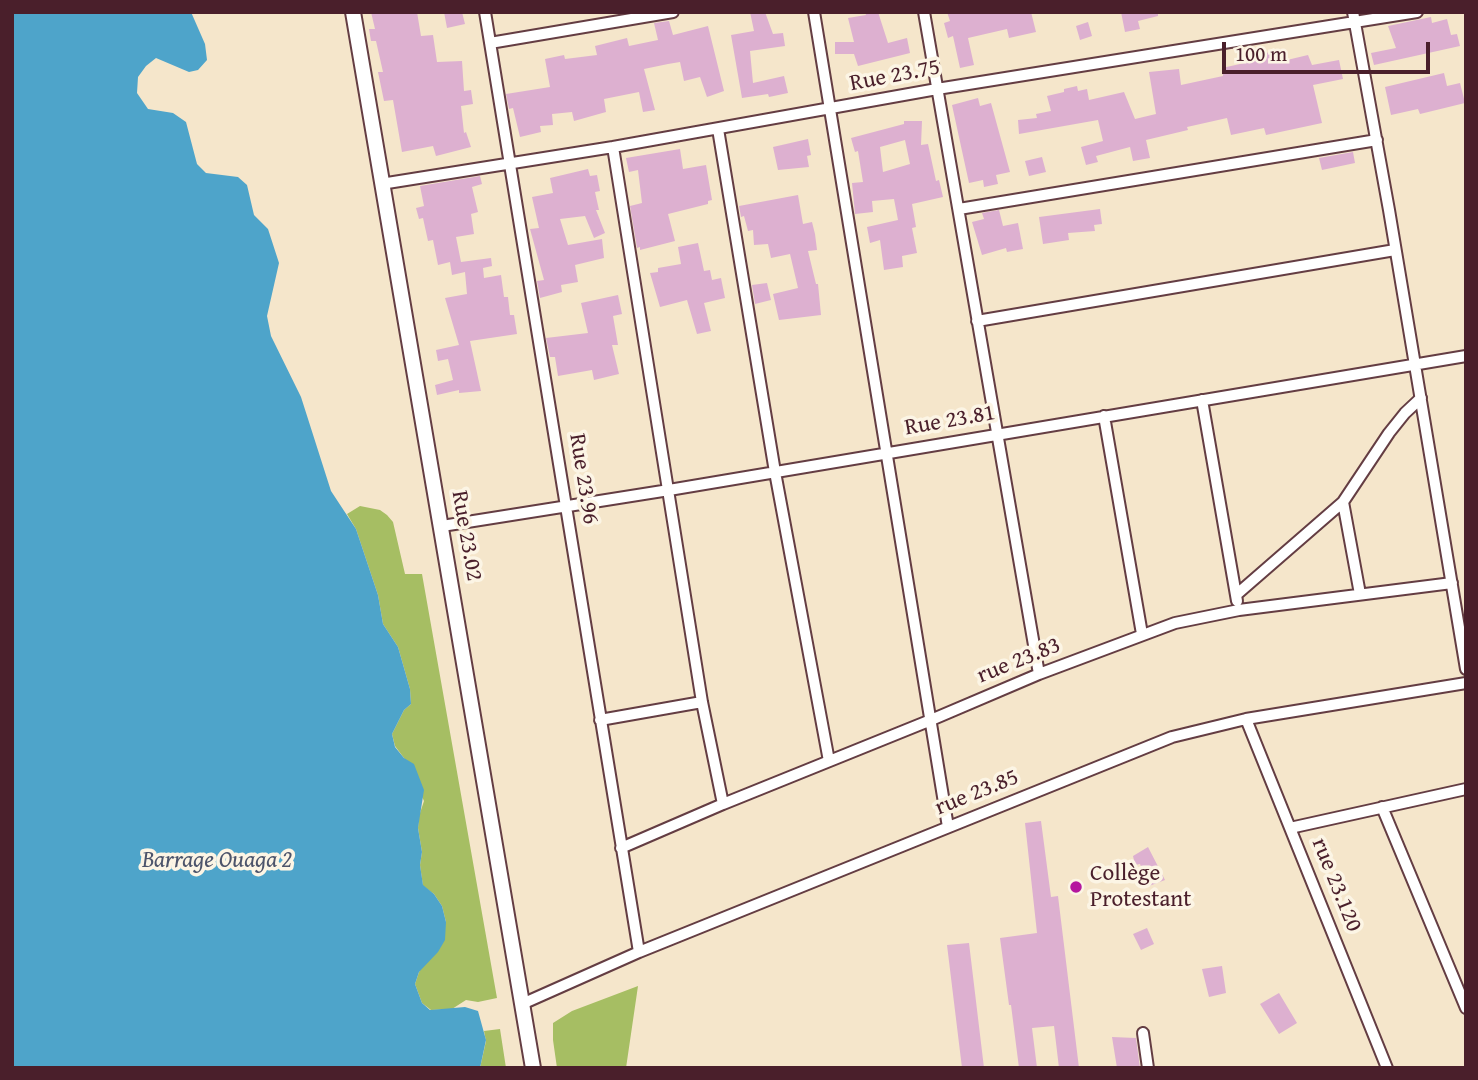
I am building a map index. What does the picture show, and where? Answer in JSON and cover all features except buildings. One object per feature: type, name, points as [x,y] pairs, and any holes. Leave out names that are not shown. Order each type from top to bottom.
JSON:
[{"type":"street","name":"Rue 23.02","points":[[353,12],[533,1068]]},
{"type":"street","name":"Rue 23.96","points":[[485,12],[639,952]]},
{"type":"street","points":[[589,12],[592,25]]},
{"type":"street","points":[[490,43],[673,12]]},
{"type":"street","points":[[814,12],[948,827]]},
{"type":"street","points":[[924,12],[1039,674]]},
{"type":"street","name":"Rue 23.75","points":[[381,184],[830,110],[1354,17],[1417,12]]},
{"type":"street","points":[[1354,17],[1466,669]]},
{"type":"street","points":[[718,129],[775,472],[829,761]]},
{"type":"street","points":[[959,209],[1377,140]]},
{"type":"street","points":[[613,147],[702,702],[723,804]]},
{"type":"street","points":[[977,321],[1395,250]]},
{"type":"street","name":"Rue 23.81","points":[[442,526],[1466,356]]},
{"type":"street","points":[[1236,595],[1343,502],[1397,422],[1421,398]]},
{"type":"street","points":[[1202,400],[1239,610]]},
{"type":"street","points":[[1104,416],[1142,634]]},
{"type":"street","points":[[1343,502],[1360,594]]},
{"type":"street","name":"rue 23.83","points":[[621,848],[1039,674],[1142,634],[1239,610],[1452,583]]},
{"type":"street","name":"rue 23.85","points":[[522,1004],[639,952],[1172,737],[1246,719],[1466,683]]},
{"type":"street","points":[[600,720],[702,702]]},
{"type":"street","name":"rue 23.120","points":[[1246,719],[1387,1068]]},
{"type":"street","points":[[1290,828],[1466,789]]},
{"type":"street","points":[[1382,807],[1466,1008]]},
{"type":"street","points":[[1143,1033],[1148,1068]]},
{"type":"green space","points":[[360,506],[380,510],[387,515],[393,522],[405,574],[422,574],[497,998],[478,1002],[466,1000],[452,1009],[431,1010],[422,1003],[415,984],[446,922],[442,906],[434,894],[423,886],[418,828],[424,801],[404,758],[395,746],[392,734],[404,710],[411,704],[410,689],[398,647],[383,624],[378,595],[356,529],[347,514]]},
{"type":"green space","points":[[638,986],[626,1068],[557,1068],[553,1023],[572,1011]]},
{"type":"green space","points":[[500,1029],[506,1068],[480,1068],[486,1041],[484,1031]]},
{"type":"water","name":"Barrage Ouaga 2","points":[[12,12],[191,12],[205,44],[207,60],[198,70],[189,72],[156,58],[138,77],[137,93],[148,109],[173,113],[186,122],[197,164],[206,173],[238,177],[247,185],[254,215],[268,229],[279,263],[267,316],[271,336],[301,397],[331,491],[356,529],[378,595],[383,624],[398,647],[410,689],[411,704],[404,710],[392,734],[395,747],[404,758],[414,764],[424,790],[418,828],[423,885],[434,894],[442,906],[446,922],[445,940],[438,952],[419,972],[415,984],[422,1003],[430,1010],[465,1007],[478,1011],[486,1040],[480,1068],[12,1068]]},
{"type":"place","name":"Collège Protestant","points":[[1076,887]]}]
